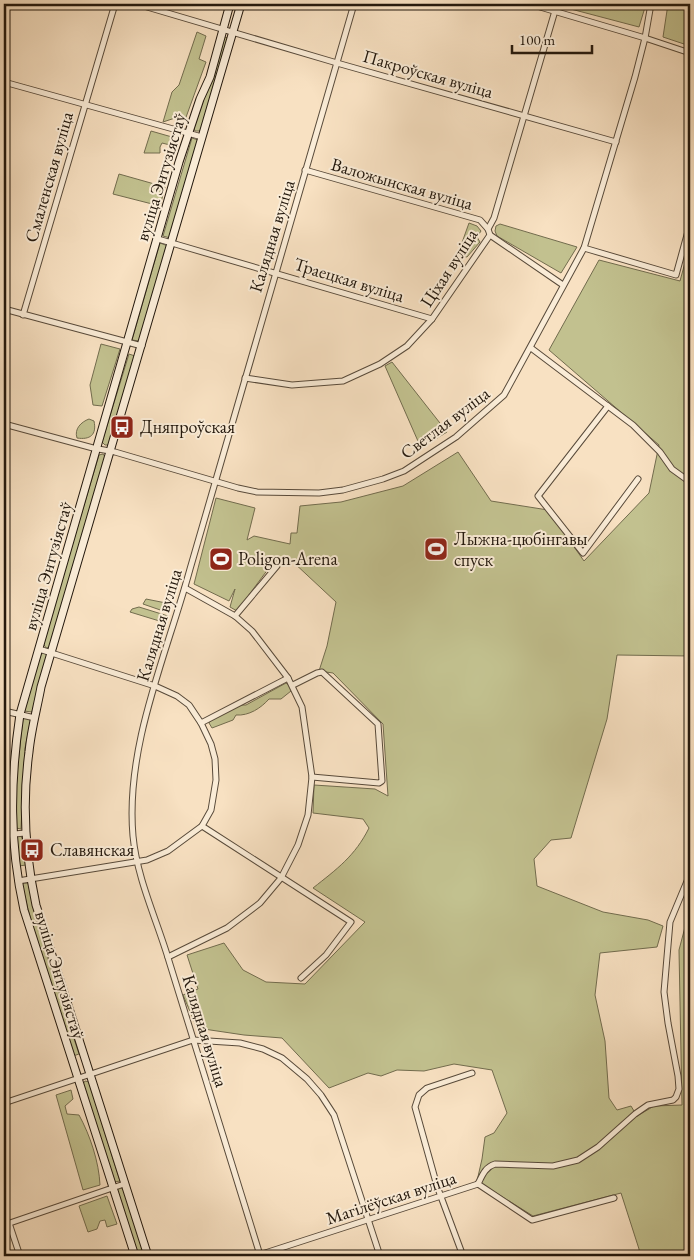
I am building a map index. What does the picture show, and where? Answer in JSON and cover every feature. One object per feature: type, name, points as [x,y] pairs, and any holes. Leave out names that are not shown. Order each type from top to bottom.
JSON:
[{"type":"street","name":"Смаленская вуліца","points":[[23,315],[115,4]]},
{"type":"street","name":"Пакроўская вуліца","points":[[137,4],[616,142]]},
{"type":"street","name":"вуліца Энтузіястаў","points":[[135,1256],[34,944],[18,880],[13,834],[12,787],[20,714],[189,134],[200,99],[210,77],[230,4]]},
{"type":"street","name":"вуліца Энтузіястаў","points":[[148,1256],[45,936],[30,878],[25,833],[26,772],[41,687],[142,346],[240,4]]},
{"type":"street","name":"Калядная вуліца","points":[[258,1256],[168,957],[136,861],[133,833],[133,794],[139,749],[155,686],[185,588],[274,272],[354,4]]},
{"type":"street","points":[[530,4],[645,38],[690,54]]},
{"type":"street","name":"Ціхая вуліца","points":[[245,378],[292,385],[343,380],[380,364],[407,346],[432,319],[490,235],[488,229],[494,218],[557,4]]},
{"type":"street","name":"Светлая вуліца","points":[[4,424],[257,492],[320,493],[343,490],[383,480],[404,471],[456,437],[504,395],[584,248],[645,38],[651,4]]},
{"type":"street","points":[[4,82],[202,137]]},
{"type":"street","name":"Валожынская вуліца","points":[[305,170],[480,220],[488,229]]},
{"type":"street","points":[[584,248],[676,275],[690,224]]},
{"type":"street","points":[[490,235],[563,286]]},
{"type":"street","name":"Траецкая вуліца","points":[[158,239],[432,319]]},
{"type":"street","points":[[4,309],[142,346]]},
{"type":"street","points":[[531,348],[633,425],[660,452],[672,468],[690,482]]},
{"type":"street","points":[[608,406],[538,496],[583,553],[638,479]]},
{"type":"street","points":[[235,616],[276,566]]},
{"type":"street","points":[[168,957],[227,928],[260,903],[281,878],[290,863],[308,815],[312,777],[302,707],[293,685],[256,636],[235,616],[185,588]]},
{"type":"street","points":[[18,880],[147,860],[168,851],[202,826],[210,810],[216,780],[215,759],[211,744],[201,723],[189,705],[176,696],[155,686],[39,649]]},
{"type":"street","points":[[293,685],[317,672],[322,672],[378,724],[382,777],[379,783],[312,777]]},
{"type":"street","points":[[201,723],[288,678]]},
{"type":"street","points":[[4,711],[35,718]]},
{"type":"street","points":[[202,826],[351,922],[326,955],[301,978]]},
{"type":"street","points":[[4,835],[25,833]]},
{"type":"street","points":[[478,1184],[483,1173],[495,1164],[553,1166],[578,1160],[598,1148],[635,1114],[648,1105],[673,1100],[676,1097],[679,1089],[678,1076],[664,992],[670,922],[690,874]]},
{"type":"street","points":[[4,1103],[193,1040],[240,1043],[262,1049],[282,1058],[307,1079],[321,1095],[334,1115],[380,1256]]},
{"type":"street","points":[[463,1256],[437,1186],[414,1107],[419,1095],[427,1088],[472,1073]]},
{"type":"street","points":[[20,1256],[6,1224],[124,1184]]},
{"type":"street","name":"Магілёўская вуліца","points":[[258,1256],[478,1184],[532,1220],[614,1198]]},
{"type":"shaded area","points":[[567,4],[646,4],[639,27],[567,8]]},
{"type":"shaded area","points":[[668,4],[690,4],[690,46],[663,37]]},
{"type":"shaded area","points":[[197,32],[206,36],[199,59],[206,62],[185,120],[175,118],[163,122],[172,92],[179,85]]},
{"type":"shaded area","points":[[224,38],[228,39],[201,130],[195,131],[193,126],[209,86]]},
{"type":"shaded area","points":[[151,131],[172,137],[174,149],[172,158],[167,154],[170,145],[162,143],[160,153],[144,153]]},
{"type":"shaded area","points":[[192,138],[198,140],[170,238],[163,236]]},
{"type":"shaded area","points":[[119,174],[165,187],[160,206],[113,194]]},
{"type":"shaded area","points":[[469,223],[477,226],[481,231],[477,237],[480,242],[467,257],[462,256],[459,251]]},
{"type":"shaded area","points":[[500,224],[577,247],[561,273],[497,236],[496,226]]},
{"type":"shaded area","points":[[160,243],[168,246],[139,341],[132,340]]},
{"type":"shaded area","points":[[690,244],[690,656],[617,655],[607,719],[571,838],[551,840],[534,859],[537,886],[603,912],[648,920],[663,926],[657,947],[600,953],[595,995],[605,1041],[609,1098],[617,1110],[631,1106],[637,1116],[654,1106],[682,1105],[679,950],[690,908],[690,1256],[640,1256],[621,1193],[533,1216],[477,1181],[485,1137],[494,1133],[507,1113],[492,1070],[454,1064],[424,1071],[397,1070],[381,1076],[368,1073],[329,1088],[282,1038],[197,1028],[183,995],[198,989],[187,955],[224,943],[243,970],[266,982],[305,984],[365,922],[313,888],[338,868],[358,847],[369,828],[363,819],[313,813],[314,785],[375,789],[388,796],[383,724],[333,673],[319,671],[327,646],[336,602],[292,561],[274,561],[237,611],[230,607],[235,589],[229,601],[194,584],[216,498],[255,508],[247,540],[254,536],[290,544],[291,533],[297,533],[300,506],[341,502],[403,486],[458,452],[491,501],[548,510],[584,561],[649,493],[659,445],[549,350],[599,260],[680,281]]},
{"type":"shaded area","points":[[101,344],[120,349],[102,406],[93,405],[90,385]]},
{"type":"shaded area","points":[[129,354],[135,356],[109,445],[105,445],[102,442]]},
{"type":"shaded area","points":[[392,362],[447,432],[421,448],[385,366]]},
{"type":"shaded area","points":[[89,419],[94,421],[95,426],[92,436],[77,438],[76,432],[79,426]]},
{"type":"shaded area","points":[[103,454],[106,458],[50,647],[46,648],[43,643],[99,455]]},
{"type":"shaded area","points":[[146,599],[171,604],[169,613],[143,604]]},
{"type":"shaded area","points":[[139,607],[168,616],[166,623],[130,612],[132,609]]},
{"type":"shaded area","points":[[43,653],[47,656],[32,712],[24,711],[40,655]]},
{"type":"shaded area","points":[[286,683],[290,686],[291,691],[281,699],[269,699],[254,711],[236,715],[233,720],[212,728],[209,723],[211,720],[241,705],[246,705]]},
{"type":"shaded area","points":[[23,718],[31,719],[25,748],[21,829],[16,828],[15,792]]},
{"type":"shaded area","points":[[17,836],[22,838],[26,865],[19,866]]},
{"type":"shaded area","points":[[23,883],[28,883],[43,943],[79,1054],[73,1056],[39,949],[27,906]]},
{"type":"shaded area","points":[[85,1081],[89,1082],[120,1181],[114,1182],[83,1084]]},
{"type":"shaded area","points":[[71,1090],[73,1099],[65,1106],[67,1114],[79,1115],[87,1131],[98,1167],[100,1185],[83,1190],[56,1095]]},
{"type":"shaded area","points":[[123,1188],[145,1256],[138,1256],[117,1190]]},
{"type":"shaded area","points":[[107,1196],[117,1224],[107,1227],[105,1220],[100,1221],[97,1229],[88,1232],[79,1206]]},
{"type":"place","name":"Дняпроўская","points":[[122,427]]},
{"type":"place","name":"Лыжна-цюбінгавы спуск","points":[[436,549]]},
{"type":"place","name":"Poligon-Arena","points":[[221,559]]},
{"type":"place","name":"Славянская","points":[[32,850]]}]
